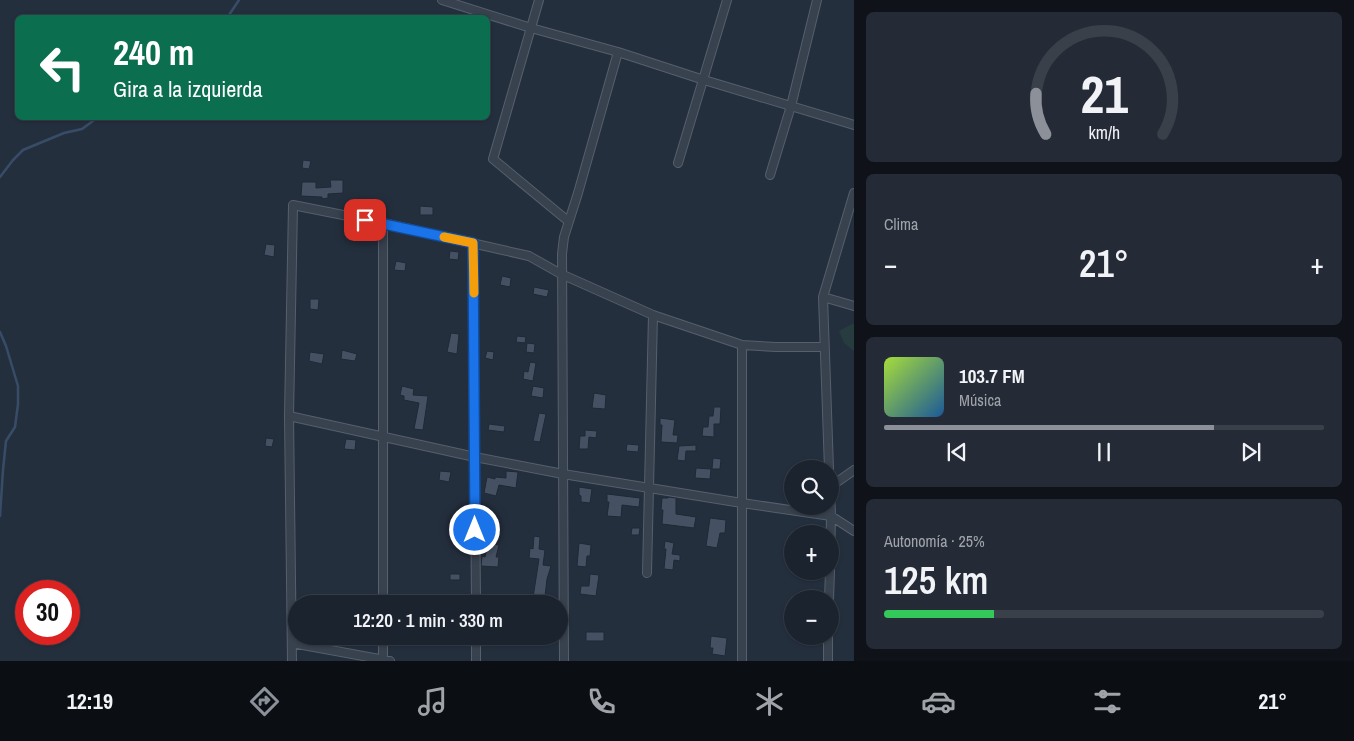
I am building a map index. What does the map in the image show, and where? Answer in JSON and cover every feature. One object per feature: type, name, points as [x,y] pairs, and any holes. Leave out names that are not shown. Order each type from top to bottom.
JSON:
[{"type":"street","points":[[444,0],[531,28],[618,52],[704,80],[854,124]]},
{"type":"street","points":[[539,0],[493,160],[568,221]]},
{"type":"street","points":[[678,163],[726,0]]},
{"type":"street","points":[[770,175],[791,106],[817,0]]},
{"type":"street","points":[[564,661],[561,274],[564,237],[618,52]]},
{"type":"street","points":[[829,460],[823,297],[854,193]]},
{"type":"street","points":[[291,595],[289,416],[293,205],[529,256],[561,274],[653,315],[742,345],[776,348],[824,347]]},
{"type":"street","points":[[383,223],[383,595]]},
{"type":"street","points":[[473,243],[476,595]]},
{"type":"street","points":[[823,297],[854,306]]},
{"type":"street","points":[[647,573],[653,315]]},
{"type":"street","points":[[742,345],[742,661]]},
{"type":"street","points":[[289,416],[562,474],[831,516],[854,532]]},
{"type":"street","points":[[839,481],[854,470]]},
{"type":"street","points":[[831,516],[831,525]]},
{"type":"street","points":[[292,645],[292,661]]},
{"type":"street","points":[[302,645],[385,661],[384,645]]},
{"type":"street","points":[[476,645],[476,661]]},
{"type":"street","points":[[828,645],[828,661]]},
{"type":"green space","points":[[854,324],[854,351],[844,343],[839,331]]},
{"type":"building","points":[[303,160],[311,161],[309,169],[302,168]]},
{"type":"building","points":[[330,180],[343,180],[343,193],[328,194],[328,198],[322,199],[322,197],[301,196],[302,182],[316,182],[316,188],[331,187]]},
{"type":"building","points":[[420,206],[433,207],[433,215],[420,215]]},
{"type":"building","points":[[266,244],[275,245],[274,257],[264,255]]},
{"type":"building","points":[[450,251],[459,252],[458,260],[449,259]]},
{"type":"building","points":[[396,261],[406,263],[405,271],[394,270]]},
{"type":"building","points":[[502,276],[511,278],[510,287],[500,285]]},
{"type":"building","points":[[534,287],[549,290],[547,297],[533,294]]},
{"type":"building","points":[[310,299],[319,299],[318,310],[310,309]]},
{"type":"building","points":[[451,333],[459,334],[457,354],[447,352]]},
{"type":"building","points":[[517,336],[526,337],[525,343],[516,342]]},
{"type":"building","points":[[527,343],[535,344],[534,353],[526,352]]},
{"type":"building","points":[[342,350],[357,354],[355,361],[341,359]]},
{"type":"building","points":[[487,351],[494,352],[493,360],[485,358]]},
{"type":"building","points":[[310,352],[324,354],[322,364],[309,361]]},
{"type":"building","points":[[530,362],[536,363],[533,381],[523,379],[524,371],[528,372]]},
{"type":"building","points":[[402,386],[414,389],[413,395],[428,396],[423,430],[414,429],[419,403],[404,400],[404,396],[400,395]]},
{"type":"building","points":[[533,386],[544,388],[543,398],[531,396]]},
{"type":"building","points":[[594,393],[606,395],[605,409],[592,408]]},
{"type":"building","points":[[714,407],[721,407],[720,424],[714,424],[714,437],[702,436],[703,427],[708,427],[709,416],[713,416]]},
{"type":"building","points":[[539,413],[546,414],[540,442],[533,441]]},
{"type":"building","points":[[660,418],[675,420],[673,435],[678,435],[677,443],[661,442],[662,425],[660,425]]},
{"type":"building","points":[[489,424],[505,426],[504,432],[488,430]]},
{"type":"building","points":[[585,430],[597,431],[596,438],[589,437],[588,449],[579,449],[580,436],[585,436]]},
{"type":"building","points":[[266,438],[274,439],[272,447],[265,446]]},
{"type":"building","points":[[346,439],[356,440],[355,450],[344,449]]},
{"type":"building","points":[[627,444],[639,445],[638,452],[626,451]]},
{"type":"building","points":[[696,445],[696,451],[686,451],[685,461],[677,460],[679,446]]},
{"type":"building","points":[[713,458],[721,459],[720,469],[712,469]]},
{"type":"building","points":[[696,468],[711,469],[710,479],[695,478]]},
{"type":"building","points":[[440,471],[451,472],[449,482],[439,480]]},
{"type":"building","points":[[506,471],[518,472],[516,488],[499,485],[496,496],[484,493],[487,477],[495,479],[495,477],[506,478]]},
{"type":"building","points":[[579,487],[592,489],[590,503],[581,502]]},
{"type":"building","points":[[607,494],[640,498],[639,507],[622,505],[621,517],[607,516],[609,502],[607,502]]},
{"type":"building","points":[[662,498],[676,498],[676,514],[696,517],[694,528],[662,524]]},
{"type":"building","points":[[710,518],[726,520],[725,533],[720,533],[717,548],[706,546]]},
{"type":"building","points":[[632,528],[640,528],[639,535],[631,535]]},
{"type":"building","points":[[534,536],[540,537],[539,549],[545,550],[543,565],[551,566],[545,595],[533,595],[539,559],[529,558],[530,548],[533,549]]},
{"type":"building","points":[[665,541],[674,543],[672,554],[680,555],[680,561],[674,560],[673,570],[664,569]]},
{"type":"building","points":[[488,543],[499,545],[496,557],[499,557],[498,567],[481,566],[482,556],[485,557]]},
{"type":"building","points":[[579,543],[591,545],[586,567],[577,566]]},
{"type":"building","points":[[450,574],[460,574],[460,580],[450,580]]},
{"type":"building","points":[[590,574],[599,575],[596,596],[580,594],[581,586],[589,586]]},
{"type":"building","points":[[586,632],[604,632],[604,641],[586,641]]},
{"type":"building","points":[[711,636],[727,638],[725,656],[712,654],[713,648],[710,648]]},
{"type":"waterway","points":[[229,15],[239,0]]},
{"type":"waterway","points":[[0,177],[23,150],[64,133],[82,129],[94,120]]},
{"type":"waterway","points":[[0,332],[18,386],[15,427],[6,441],[0,516]]},
{"type":"slow traffic","points":[[444,237],[473,243],[474,293]]},
{"type":"route","points":[[365,220],[473,243],[475,530]]}]
